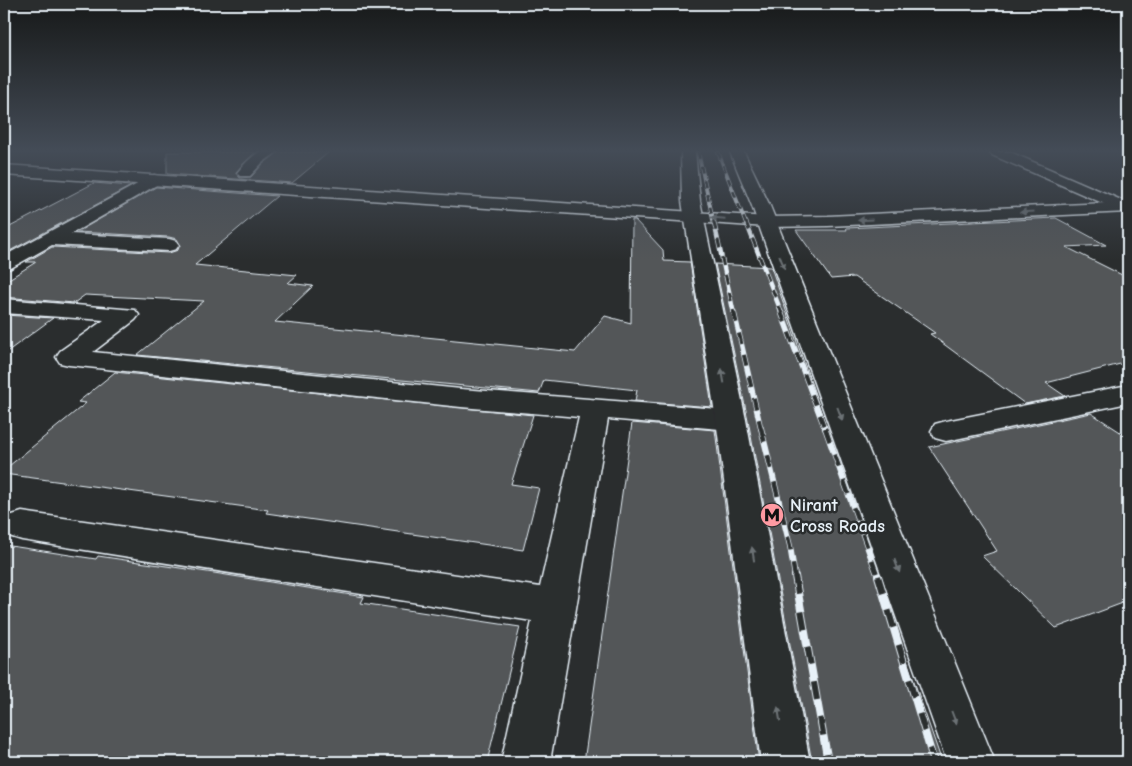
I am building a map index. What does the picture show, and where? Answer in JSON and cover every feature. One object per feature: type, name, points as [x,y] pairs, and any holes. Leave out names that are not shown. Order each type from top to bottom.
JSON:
[{"type":"street","points":[[4,264],[140,188]]},
{"type":"street","points":[[303,188],[692,208]]},
{"type":"street","points":[[433,188],[764,214],[828,222],[1127,204]]},
{"type":"street","points":[[691,188],[692,208],[731,420],[786,762]]},
{"type":"street","points":[[753,188],[971,762]]},
{"type":"street","points":[[1078,188],[1097,196],[1127,204]]},
{"type":"street","points":[[764,214],[1097,196]]},
{"type":"street","points":[[50,239],[169,244]]},
{"type":"street","points":[[4,306],[127,315],[69,357],[461,398],[731,420]]},
{"type":"street","points":[[946,431],[1128,394]]},
{"type":"street","points":[[525,762],[595,409]]},
{"type":"street","points":[[22,526],[556,607]]},
{"type":"building","points":[[85,188],[128,188],[4,254],[4,230]]},
{"type":"building","points":[[155,188],[277,196],[195,265],[297,275],[288,283],[313,286],[275,322],[575,352],[605,316],[631,323],[632,220],[635,220],[663,250],[664,261],[690,262],[712,407],[635,401],[637,390],[544,380],[539,393],[137,355],[204,301],[85,295],[74,303],[4,297],[4,282],[36,262],[26,262],[52,247],[169,253],[178,250],[180,244],[177,239],[169,237],[77,232]]},
{"type":"building","points":[[1056,218],[1106,245],[1066,247],[1128,278],[1128,362],[1046,383],[1065,396],[1025,404],[930,334],[935,333],[854,277],[831,279],[796,230],[847,230],[846,228]]},
{"type":"building","points":[[715,264],[771,267],[942,762],[812,762],[748,420]]},
{"type":"building","points":[[4,315],[53,318],[4,354]]},
{"type":"building","points":[[115,372],[533,415],[511,484],[539,488],[523,550],[266,513],[268,510],[4,474],[4,470],[86,403],[78,402]]},
{"type":"building","points":[[1091,413],[1128,437],[1128,601],[1056,628],[982,556],[997,551],[929,447]]},
{"type":"building","points":[[632,423],[715,430],[759,762],[584,762]]},
{"type":"building","points":[[4,545],[96,559],[98,556],[214,573],[364,597],[361,603],[520,627],[487,762],[34,762],[4,756]]},
{"type":"railway","points":[[706,188],[714,224]]},
{"type":"railway","points":[[732,188],[746,224]]},
{"type":"railway","points":[[714,222],[734,314]]},
{"type":"railway","points":[[746,222],[782,314]]},
{"type":"railway","points":[[734,312],[761,429]]},
{"type":"railway","points":[[781,312],[825,429]]},
{"type":"railway","points":[[761,428],[790,546],[795,577]]},
{"type":"railway","points":[[825,428],[878,577]]},
{"type":"railway","points":[[795,576],[828,762]]},
{"type":"railway","points":[[878,576],[934,762]]},
{"type":"place","name":"Nirant Cross Roads","points":[[772,515]]}]
